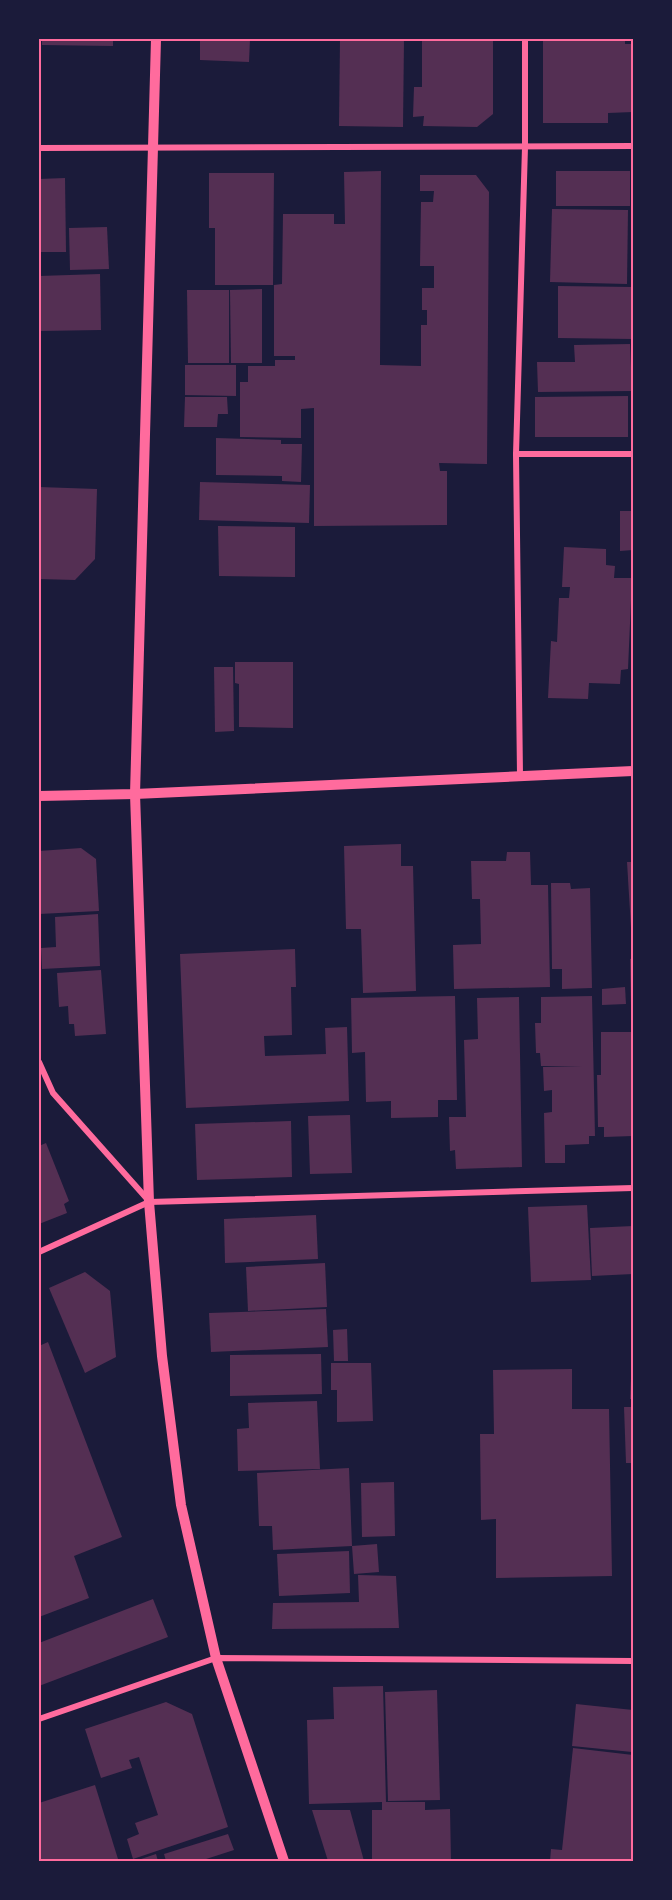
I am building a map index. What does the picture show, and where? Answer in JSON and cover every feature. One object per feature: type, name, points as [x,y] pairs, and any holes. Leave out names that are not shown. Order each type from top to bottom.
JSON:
[{"type":"street","points":[[156,39],[135,794],[149,1202],[162,1356],[181,1505],[216,1658],[284,1861]]},
{"type":"street","points":[[520,775],[516,454],[525,147],[525,39]]},
{"type":"street","points":[[39,148],[633,146]]},
{"type":"street","points":[[516,454],[633,454]]},
{"type":"street","points":[[39,796],[135,794],[633,771]]},
{"type":"street","points":[[39,1062],[54,1093],[149,1202]]},
{"type":"street","points":[[39,1252],[149,1202],[633,1188]]},
{"type":"street","points":[[39,1719],[216,1658],[633,1661]]},
{"type":"building","points":[[42,39],[113,39],[113,46],[42,45]]},
{"type":"building","points":[[200,39],[250,39],[249,62],[200,60]]},
{"type":"building","points":[[340,39],[404,39],[403,127],[339,126]]},
{"type":"building","points":[[422,39],[493,39],[493,114],[477,127],[423,126],[424,116],[413,117],[414,87],[422,87]]},
{"type":"building","points":[[543,39],[625,39],[625,44],[633,44],[633,112],[608,113],[608,123],[543,123]]},
{"type":"building","points":[[381,171],[380,365],[421,366],[421,325],[427,325],[427,310],[422,310],[422,288],[434,288],[434,266],[420,266],[421,202],[433,202],[434,191],[420,191],[420,175],[476,175],[489,192],[487,464],[439,463],[440,471],[447,471],[447,525],[314,526],[314,408],[301,409],[301,438],[240,437],[240,382],[248,382],[248,366],[275,366],[275,360],[295,360],[295,356],[274,356],[274,285],[282,284],[283,214],[334,214],[334,224],[345,224],[344,172]]},
{"type":"building","points":[[556,171],[630,171],[630,206],[556,206]]},
{"type":"building","points":[[209,173],[274,173],[273,285],[215,285],[215,228],[209,228]]},
{"type":"building","points":[[65,178],[66,252],[39,252],[39,179]]},
{"type":"building","points":[[552,209],[628,210],[627,284],[550,282]]},
{"type":"building","points":[[107,227],[109,269],[70,270],[69,228]]},
{"type":"building","points":[[100,274],[101,330],[39,331],[39,276]]},
{"type":"building","points":[[558,286],[633,287],[632,339],[558,338]]},
{"type":"building","points":[[262,289],[262,363],[231,363],[230,290]]},
{"type":"building","points":[[187,290],[229,290],[229,363],[188,363]]},
{"type":"building","points":[[630,344],[632,391],[538,392],[537,362],[575,362],[574,345]]},
{"type":"building","points":[[185,365],[236,365],[236,396],[185,395]]},
{"type":"building","points":[[628,396],[628,437],[535,437],[535,397]]},
{"type":"building","points":[[185,397],[227,397],[228,414],[218,414],[217,427],[184,427]]},
{"type":"building","points":[[216,438],[281,440],[281,444],[302,444],[301,482],[282,481],[282,476],[216,475]]},
{"type":"building","points":[[200,482],[310,485],[309,523],[199,520]]},
{"type":"building","points":[[39,487],[97,489],[95,559],[75,580],[39,579]]},
{"type":"building","points":[[620,511],[633,511],[633,550],[620,551]]},
{"type":"building","points":[[218,526],[295,527],[295,577],[219,576]]},
{"type":"building","points":[[564,547],[606,549],[606,565],[615,566],[614,578],[632,578],[628,669],[621,670],[620,684],[589,683],[588,699],[548,698],[551,641],[557,642],[559,598],[569,598],[570,587],[562,587]]},
{"type":"building","points":[[235,662],[293,662],[293,728],[239,727],[239,684],[235,683]]},
{"type":"building","points":[[214,667],[233,667],[234,731],[215,732]]},
{"type":"building","points":[[401,844],[401,866],[413,866],[416,991],[363,993],[361,929],[346,929],[344,846]]},
{"type":"building","points":[[81,848],[96,859],[99,911],[39,914],[39,851]]},
{"type":"building","points":[[507,852],[530,852],[531,885],[548,885],[550,987],[454,989],[453,945],[481,944],[480,899],[472,899],[471,861],[506,861]]},
{"type":"building","points":[[627,862],[633,862],[633,928],[631,928]]},
{"type":"building","points":[[551,883],[570,883],[571,889],[590,888],[592,988],[562,989],[562,969],[552,969]]},
{"type":"building","points":[[98,914],[100,966],[42,969],[41,948],[56,947],[55,917]]},
{"type":"building","points":[[295,949],[296,987],[291,987],[292,1035],[264,1036],[265,1056],[326,1054],[325,1028],[347,1027],[349,1101],[186,1108],[180,954]]},
{"type":"building","points":[[633,958],[633,1006],[631,1006],[630,959]]},
{"type":"building","points":[[101,970],[106,1034],[75,1036],[74,1024],[69,1024],[68,1006],[59,1007],[57,973]]},
{"type":"building","points":[[625,987],[626,1004],[602,1005],[602,989]]},
{"type":"building","points":[[455,996],[457,1100],[438,1100],[438,1117],[391,1118],[391,1101],[366,1102],[365,1052],[352,1053],[351,998]]},
{"type":"building","points":[[592,996],[595,1136],[589,1136],[589,1144],[565,1145],[565,1163],[545,1163],[544,1113],[552,1112],[552,1090],[544,1091],[543,1067],[582,1066],[541,1066],[540,1053],[536,1053],[535,1023],[541,1023],[541,997]]},
{"type":"building","points":[[519,997],[522,1167],[456,1169],[455,1150],[450,1151],[449,1117],[466,1117],[464,1040],[478,1039],[477,998]]},
{"type":"building","points":[[601,1032],[633,1032],[633,1136],[604,1137],[604,1127],[598,1127],[597,1075],[601,1075]]},
{"type":"building","points":[[350,1115],[352,1173],[310,1174],[308,1116]]},
{"type":"building","points":[[291,1121],[292,1177],[197,1180],[195,1124]]},
{"type":"building","points":[[46,1143],[69,1201],[64,1204],[67,1213],[39,1224],[39,1146]]},
{"type":"building","points":[[587,1205],[591,1280],[531,1282],[528,1207]]},
{"type":"building","points":[[316,1215],[318,1259],[225,1263],[224,1219]]},
{"type":"building","points":[[633,1226],[633,1274],[592,1276],[590,1228]]},
{"type":"building","points":[[325,1263],[327,1307],[248,1311],[246,1267]]},
{"type":"building","points":[[85,1272],[110,1291],[116,1357],[85,1373],[49,1288]]},
{"type":"building","points":[[326,1309],[328,1347],[211,1352],[209,1313]]},
{"type":"building","points":[[347,1329],[348,1361],[334,1361],[333,1330]]},
{"type":"building","points":[[48,1342],[122,1537],[74,1556],[89,1598],[39,1617],[39,1346]]},
{"type":"building","points":[[321,1354],[322,1394],[230,1396],[230,1355]]},
{"type":"building","points":[[331,1363],[371,1363],[373,1421],[337,1422],[337,1390],[331,1390]]},
{"type":"building","points":[[572,1369],[572,1409],[609,1409],[612,1576],[496,1578],[496,1519],[481,1520],[480,1434],[494,1434],[493,1370]]},
{"type":"building","points":[[631,1378],[633,1378],[633,1399],[630,1399]]},
{"type":"building","points":[[317,1401],[320,1469],[238,1471],[237,1429],[249,1428],[248,1403]]},
{"type":"building","points":[[624,1407],[633,1407],[633,1463],[626,1463]]},
{"type":"building","points":[[349,1468],[352,1546],[273,1550],[272,1526],[259,1526],[257,1473]]},
{"type":"building","points":[[394,1482],[395,1536],[362,1537],[361,1483]]},
{"type":"building","points":[[377,1544],[379,1572],[354,1574],[352,1546]]},
{"type":"building","points":[[349,1551],[350,1593],[279,1596],[277,1554]]},
{"type":"building","points":[[358,1575],[396,1576],[399,1628],[272,1629],[273,1603],[359,1602]]},
{"type":"building","points":[[153,1599],[168,1637],[39,1686],[39,1643]]},
{"type":"building","points":[[383,1686],[386,1802],[425,1802],[425,1810],[450,1809],[451,1861],[372,1861],[372,1810],[382,1810],[382,1802],[309,1804],[307,1720],[334,1719],[333,1687]]},
{"type":"building","points":[[437,1690],[440,1800],[388,1801],[385,1692]]},
{"type":"building","points":[[166,1702],[192,1714],[228,1827],[133,1859],[127,1839],[139,1834],[135,1823],[158,1815],[139,1757],[129,1760],[132,1768],[101,1778],[85,1729]]},
{"type":"building","points":[[576,1704],[633,1710],[632,1752],[572,1746]]},
{"type":"building","points":[[573,1748],[633,1755],[633,1861],[550,1861],[551,1849],[562,1850]]},
{"type":"building","points":[[95,1785],[118,1859],[39,1861],[39,1803]]},
{"type":"building","points":[[312,1810],[350,1810],[364,1861],[328,1861]]},
{"type":"building","points":[[228,1834],[234,1850],[200,1861],[166,1861],[164,1854]]},
{"type":"building","points":[[156,1854],[158,1861],[135,1861]]}]
